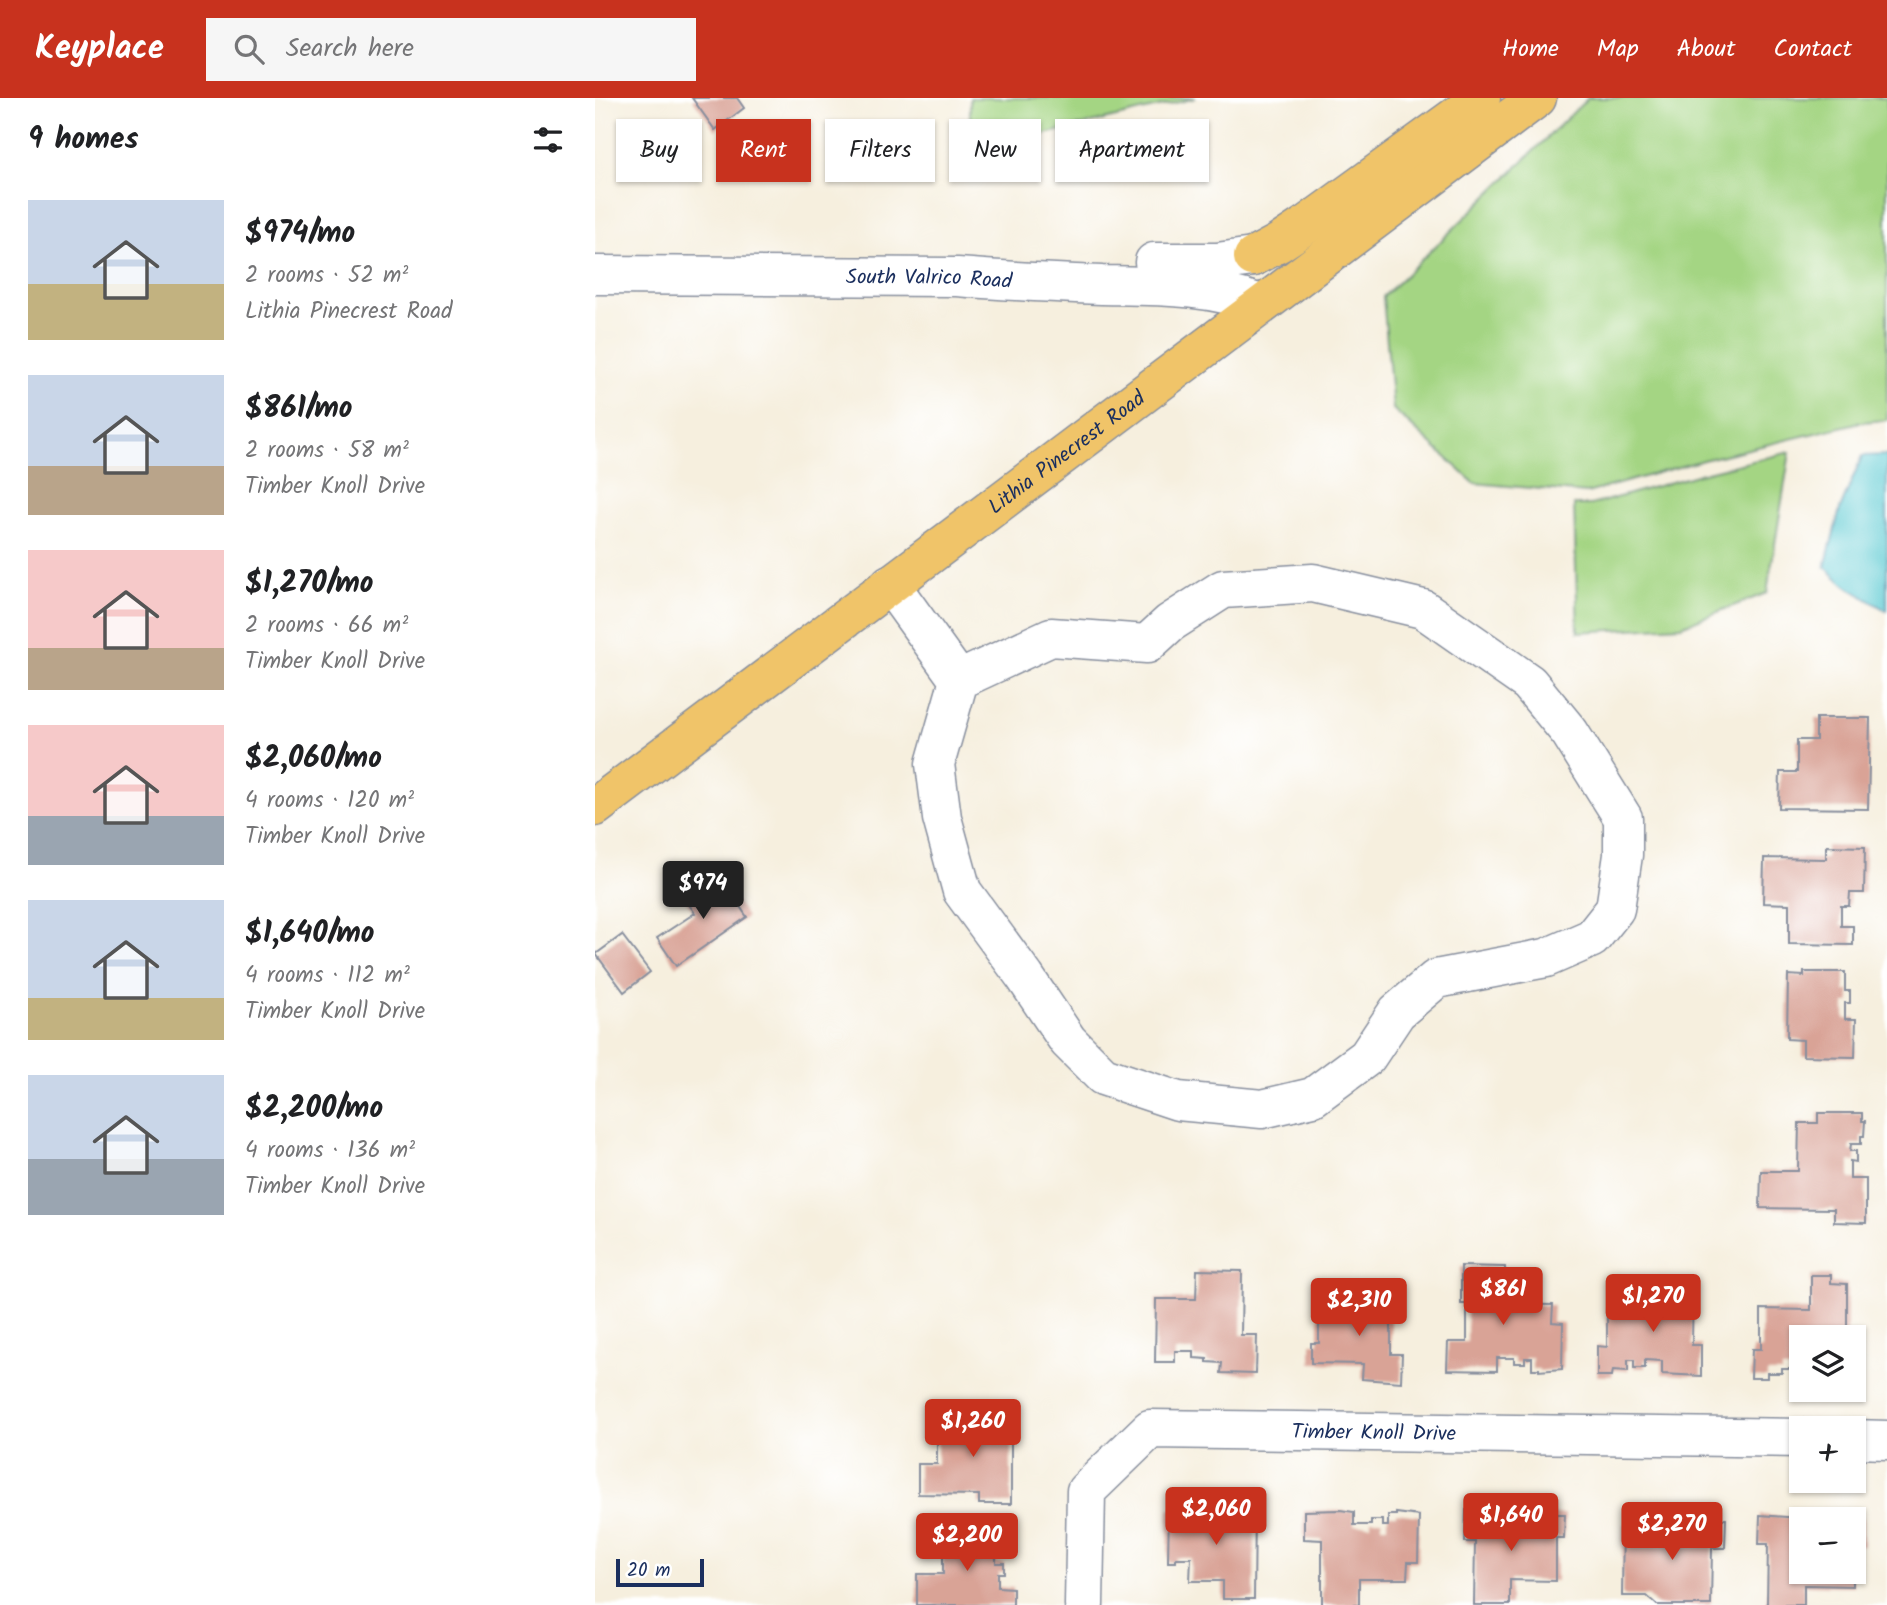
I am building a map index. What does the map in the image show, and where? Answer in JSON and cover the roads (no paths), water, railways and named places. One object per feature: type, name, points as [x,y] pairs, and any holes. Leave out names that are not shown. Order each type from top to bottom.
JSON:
[{"type":"main road","points":[[1253,257],[1306,225],[1481,98]]},
{"type":"main road","name":"Lithia Pinecrest Road","points":[[595,807],[1537,98]]},
{"type":"street","points":[[957,277],[1011,268],[1138,262],[1217,262],[1253,257]]},
{"type":"street","name":"South Valrico Road","points":[[595,275],[957,277],[1016,282],[1194,287],[1230,293],[1261,304]]},
{"type":"street","points":[[1313,583],[1423,609],[1529,683],[1570,733],[1623,818],[1623,855],[1615,909],[1592,938],[1546,958],[1436,979],[1397,1012],[1367,1058],[1313,1097],[1262,1109],[1178,1101],[1103,1076],[1068,1041],[1025,976],[962,891],[942,818],[935,765],[959,680],[1051,636],[1146,644],[1170,623],[1223,589],[1313,583]]},
{"type":"street","points":[[890,584],[959,680]]},
{"type":"street","name":"Timber Knoll Drive","points":[[1084,1605],[1086,1491],[1150,1429],[1789,1438]]},
{"type":"street","points":[[1866,1439],[1887,1440]]},
{"type":"water","points":[[1887,455],[1887,611],[1846,586],[1825,567],[1840,509],[1862,456]]}]
